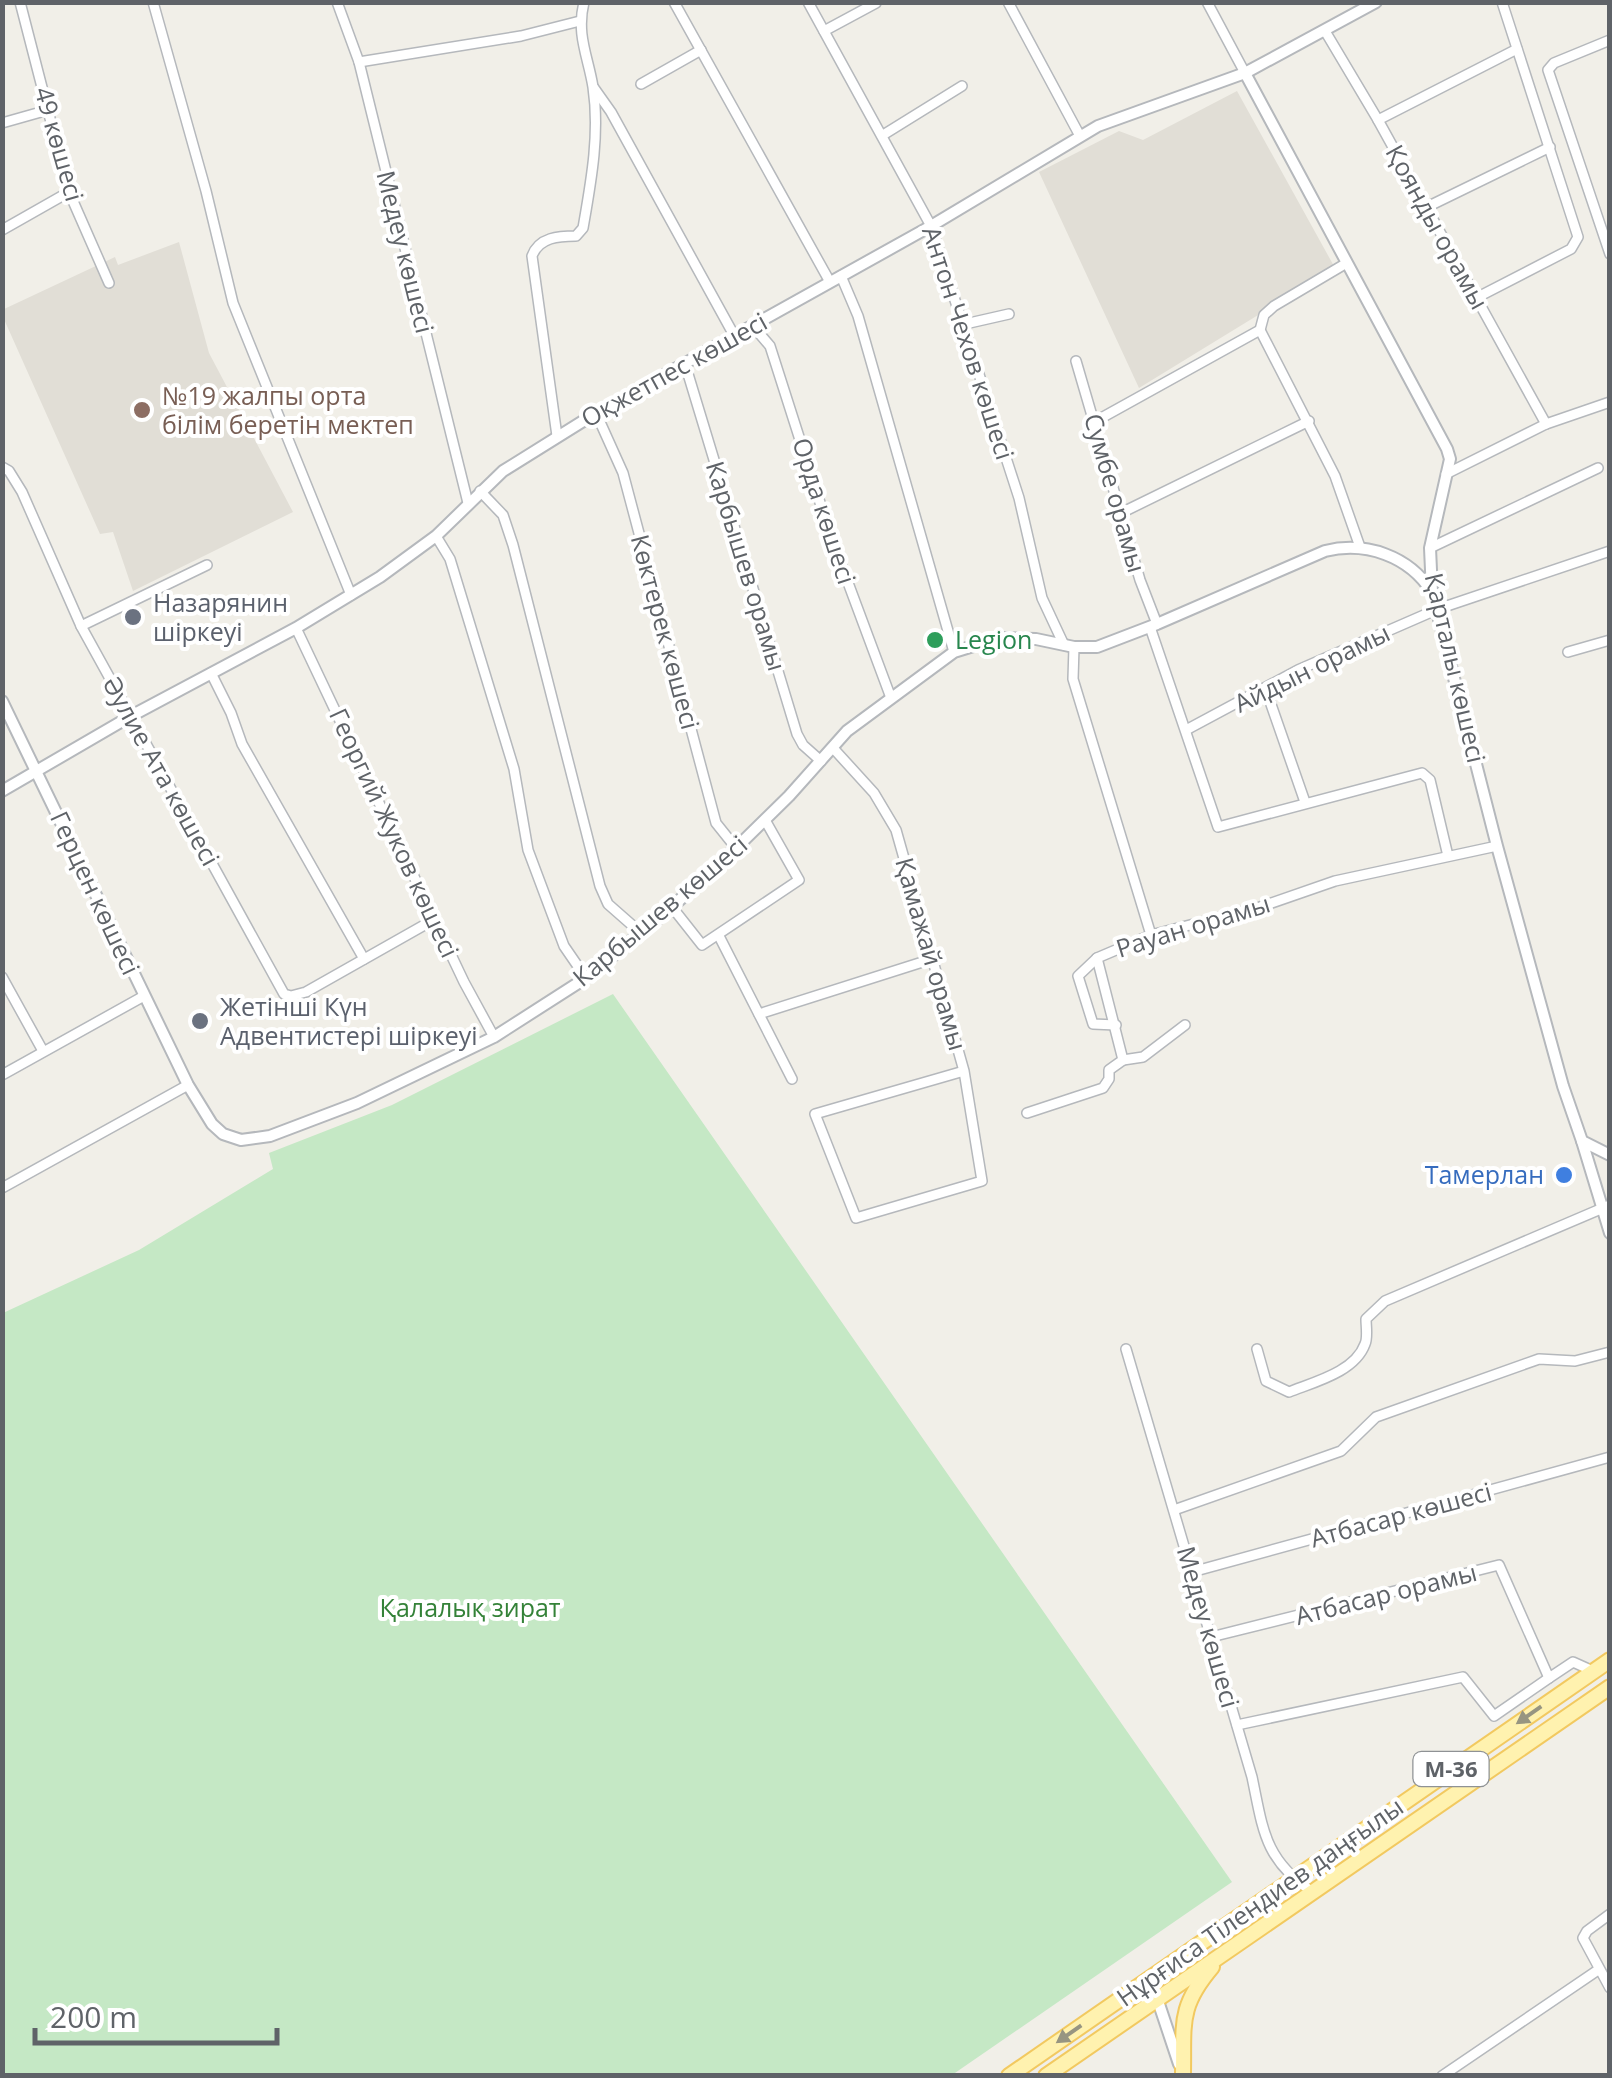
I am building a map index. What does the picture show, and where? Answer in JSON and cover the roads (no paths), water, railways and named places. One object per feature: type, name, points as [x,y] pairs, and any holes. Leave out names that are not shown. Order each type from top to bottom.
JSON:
[{"type":"main road","name":"Нұрғиса Тілендиев даңғылы","points":[[1009,2076],[1610,1660]]},
{"type":"main road","name":"Нұрғиса Тілендиев даңғылы","points":[[1046,2076],[1610,1686]]},
{"type":"main road","points":[[1183,2074],[1184,2022],[1190,1993],[1228,1949]]},
{"type":"street","name":"49 көшесі","points":[[20,2],[70,192],[108,283]]},
{"type":"street","points":[[153,2],[233,303],[351,595]]},
{"type":"street","name":"Медеу көшесі","points":[[336,2],[359,62],[468,503]]},
{"type":"street","points":[[557,436],[532,256],[542,242],[580,234],[596,141],[593,86],[580,21],[584,2]]},
{"type":"street","points":[[674,2],[858,316],[954,652]]},
{"type":"street","name":"Антон Чехов көшесі","points":[[808,2],[932,226],[1019,498],[1042,598],[1069,646],[1073,678],[1151,935]]},
{"type":"street","points":[[1008,2],[1080,136]]},
{"type":"street","name":"Қарталы көшесі","points":[[1207,2],[1447,448],[1450,458],[1430,548],[1432,592],[1563,1086],[1606,1206],[1610,1232]]},
{"type":"street","name":"Оқжетпес көшесі","points":[[2,790],[351,595],[436,536],[503,471],[557,436],[932,226],[1080,136],[1115,119],[1244,74],[1376,2]]},
{"type":"street","points":[[1476,298],[1572,249],[1578,233],[1502,2]]},
{"type":"street","points":[[824,30],[876,3]]},
{"type":"street","points":[[359,62],[521,36],[580,21]]},
{"type":"street","name":"Қоянды орамы","points":[[1325,32],[1546,424]]},
{"type":"street","points":[[1610,40],[1564,57],[1548,70],[1610,254]]},
{"type":"street","points":[[1378,120],[1517,49]]},
{"type":"street","points":[[640,84],[700,50]]},
{"type":"street","points":[[593,86],[612,112],[735,336]]},
{"type":"street","points":[[883,135],[962,86]]},
{"type":"street","points":[[2,123],[48,110]]},
{"type":"street","points":[[1427,207],[1550,147]]},
{"type":"street","points":[[2,230],[70,192]]},
{"type":"street","points":[[1346,264],[1274,306],[1264,316],[1260,330],[1336,476],[1360,547],[1383,552],[1408,567],[1423,578],[1432,592]]},
{"type":"street","points":[[965,324],[1009,314]]},
{"type":"street","name":"Орда көшесі","points":[[754,326],[770,346],[831,537],[890,698]]},
{"type":"street","points":[[1094,422],[1260,330]]},
{"type":"street","name":"Сумбе орамы","points":[[1076,361],[1218,826],[1305,802]]},
{"type":"street","name":"Карбышев орамы","points":[[685,364],[797,734],[803,745],[822,761]]},
{"type":"street","points":[[1446,474],[1546,424],[1610,402]]},
{"type":"street","name":"Көктерек көшесі","points":[[596,414],[623,473],[716,823],[736,848]]},
{"type":"street","points":[[1121,513],[1308,421]]},
{"type":"street","name":"Әулие Ата көшесі","points":[[2,467],[9,470],[22,492],[81,626],[284,994],[306,992],[436,919]]},
{"type":"street","points":[[1430,548],[1598,468]]},
{"type":"street","points":[[480,491],[502,516],[513,545],[600,886],[608,904],[641,933]]},
{"type":"street","points":[[436,536],[450,559],[514,768],[528,850],[564,946],[586,978]]},
{"type":"street","name":"Карбышев көшесі","points":[[188,1085],[212,1124],[223,1134],[251,1141],[357,1102],[494,1037],[586,978],[672,907],[766,820],[848,731],[954,652],[999,638],[1097,647],[1154,626],[1324,550],[1360,547]]},
{"type":"street","name":"Айдын орамы","points":[[1186,730],[1324,658],[1438,608],[1610,551]]},
{"type":"street","points":[[81,626],[207,565]]},
{"type":"street","name":"Георгий Жуков көшесі","points":[[296,628],[494,1037]]},
{"type":"street","points":[[1568,652],[1610,640]]},
{"type":"street","points":[[211,673],[232,712],[242,744],[364,958]]},
{"type":"street","points":[[1266,690],[1305,802],[1426,774],[1448,856]]},
{"type":"street","name":"Герцен көшесі","points":[[2,700],[188,1085]]},
{"type":"street","name":"Қамажай орамы","points":[[833,748],[874,793],[896,830],[964,1071],[982,1181],[856,1218],[815,1114],[964,1071]]},
{"type":"street","points":[[672,907],[702,945],[799,880],[766,820]]},
{"type":"street","name":"Рауан орамы","points":[[1123,1060],[1097,958],[1151,935],[1260,907],[1334,882],[1497,846]]},
{"type":"street","points":[[718,936],[792,1078]]},
{"type":"street","points":[[1097,958],[1078,976],[1093,1024],[1116,1024]]},
{"type":"street","points":[[759,1014],[932,959]]},
{"type":"street","points":[[2,977],[43,1051]]},
{"type":"street","points":[[2,1075],[144,996]]},
{"type":"street","points":[[1027,1113],[1103,1088],[1109,1070],[1123,1060],[1143,1057],[1186,1025]]},
{"type":"street","points":[[2,1188],[188,1085]]},
{"type":"street","points":[[1582,1141],[1610,1155]]},
{"type":"street","points":[[1257,1349],[1266,1381],[1289,1392],[1306,1386],[1349,1366],[1366,1344],[1366,1319],[1385,1301],[1606,1206]]},
{"type":"street","name":"Медеу көшесі","points":[[1126,1349],[1237,1725],[1267,1844],[1293,1879],[1311,1891]]},
{"type":"street","points":[[1174,1510],[1341,1451],[1376,1416],[1539,1359],[1576,1362],[1610,1352]]},
{"type":"street","name":"Атбасар көшесі","points":[[1192,1572],[1610,1458]]},
{"type":"street","name":"Атбасар орамы","points":[[1211,1637],[1500,1566],[1548,1678]]},
{"type":"street","points":[[1237,1725],[1463,1677],[1494,1716],[1572,1662],[1593,1671]]},
{"type":"street","points":[[1610,1914],[1586,1931],[1583,1938],[1610,1988]]},
{"type":"street","points":[[1442,2076],[1598,1970]]},
{"type":"street","points":[[1156,1998],[1183,2074]]},
{"type":"place","name":"№19 жалпы орта білім беретін мектеп","points":[[142,410]]},
{"type":"place","name":"Назарянин шіркеуі","points":[[133,617]]},
{"type":"place","name":"Legion","points":[[935,640]]},
{"type":"place","name":"Жетінші Күн Адвентистері шіркеуі","points":[[200,1021]]},
{"type":"place","name":"Тамерлан","points":[[1564,1175]]},
{"type":"park label","name":"Қалалық зират","points":[[470,1608]]}]
